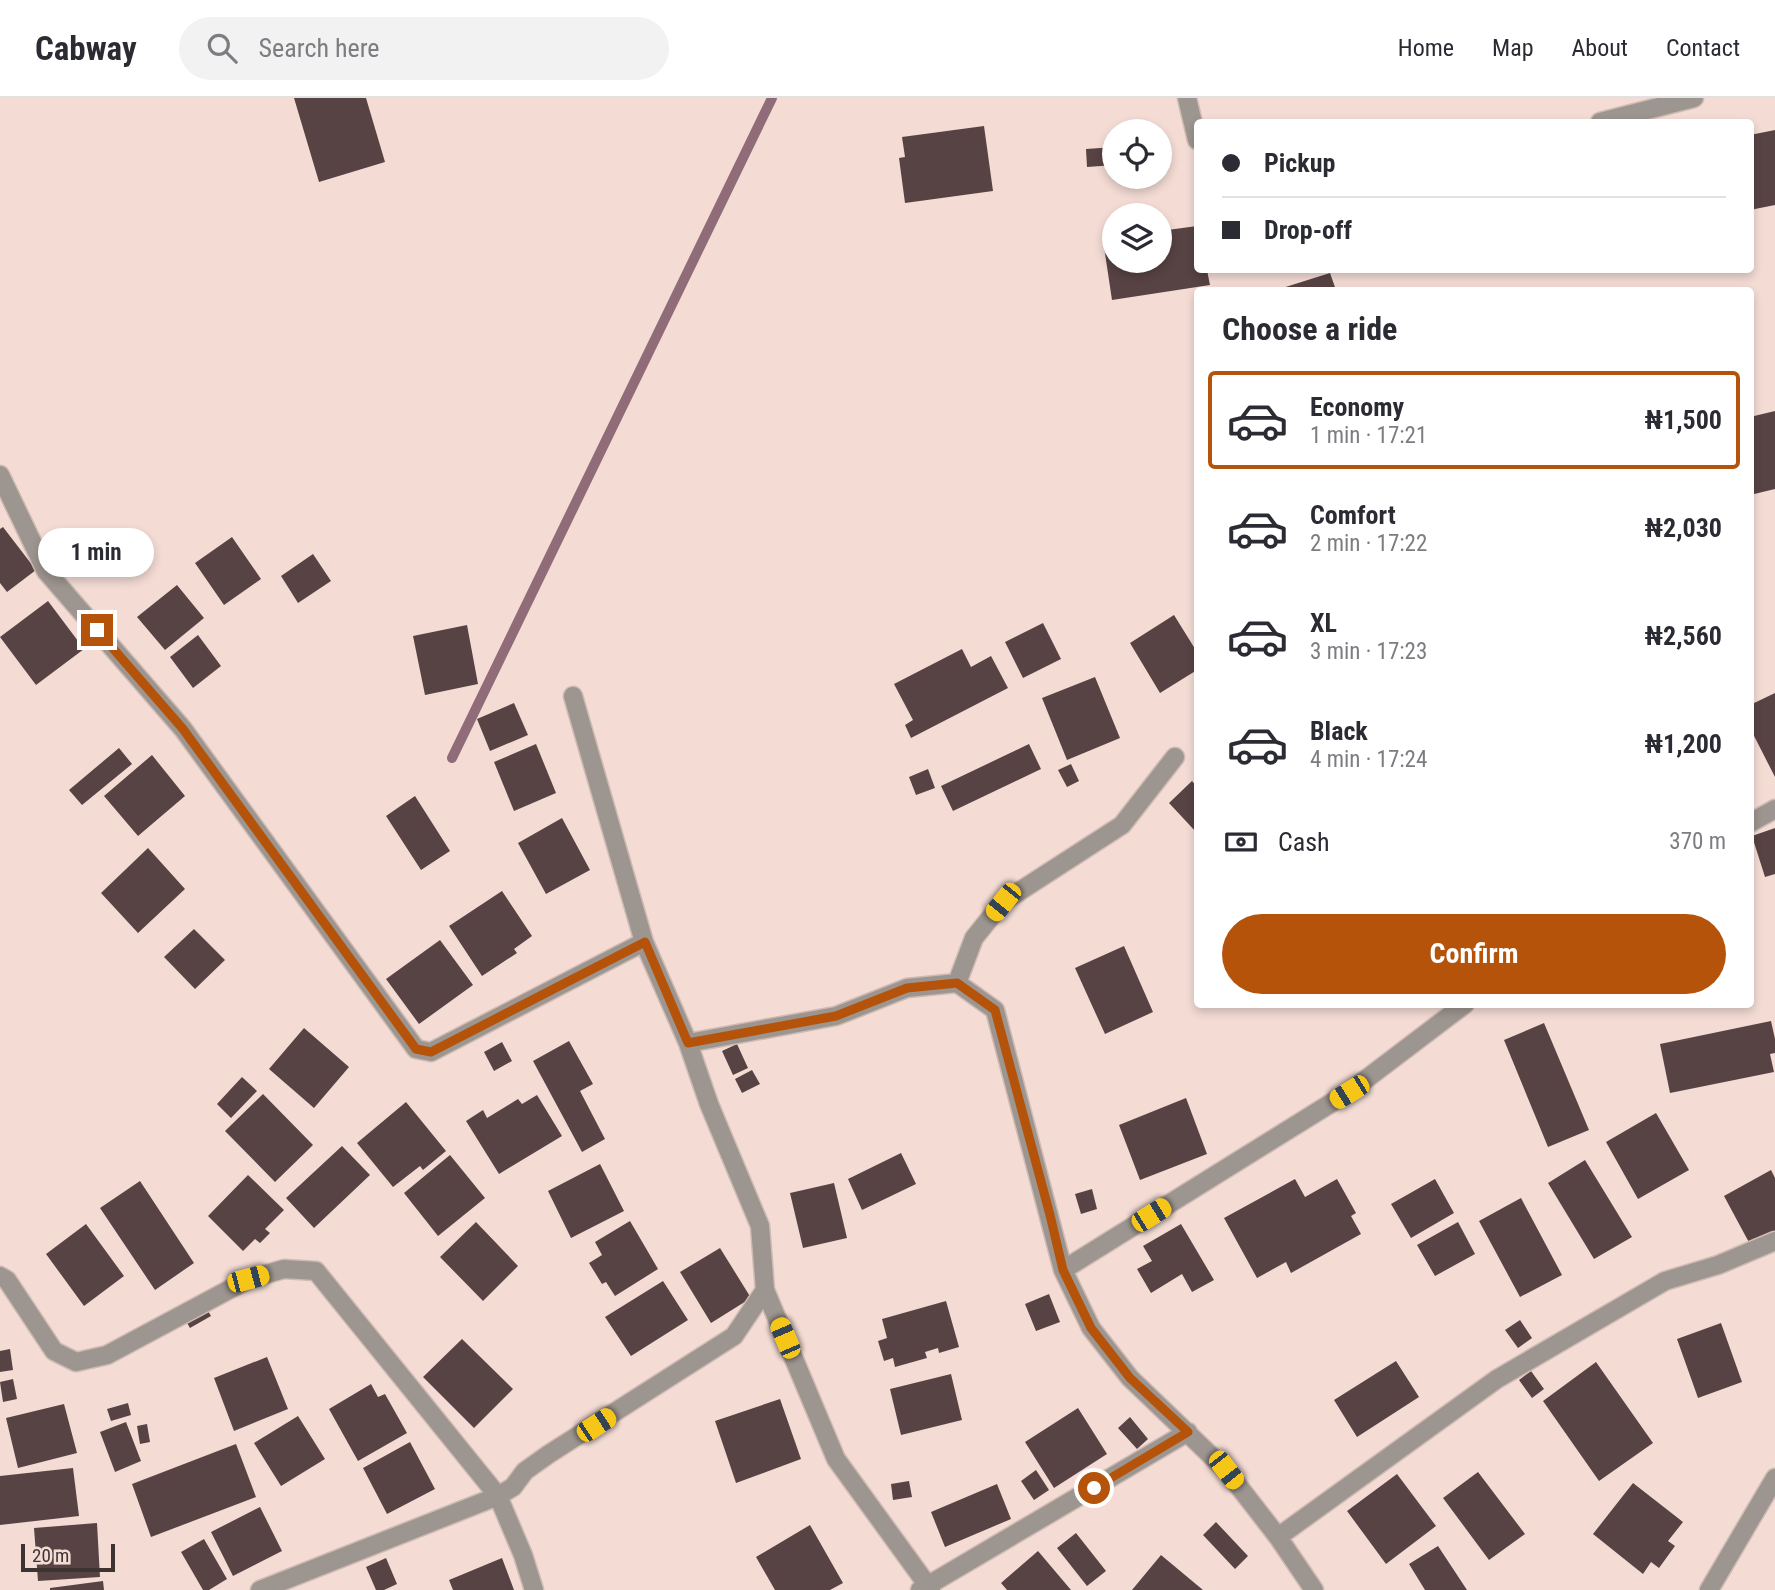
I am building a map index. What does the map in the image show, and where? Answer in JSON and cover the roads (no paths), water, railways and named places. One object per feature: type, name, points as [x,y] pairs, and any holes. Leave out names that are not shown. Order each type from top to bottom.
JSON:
[{"type":"street","points":[[1186,98],[1194,129]]},
{"type":"street","points":[[1612,119],[1695,98]]},
{"type":"street","points":[[0,475],[46,571],[183,729],[416,1049],[431,1052],[645,942]]},
{"type":"street","points":[[573,696],[645,942],[760,1226],[765,1290],[836,1459],[926,1589],[1188,1432]]},
{"type":"street","points":[[957,983],[974,938],[1003,902],[1122,825],[1175,757]]},
{"type":"street","points":[[1754,821],[1775,809]]},
{"type":"street","points":[[688,1043],[836,1016],[907,988],[957,983],[995,1010],[1063,1270],[1091,1328],[1130,1378],[1226,1470],[1278,1537],[1314,1590]]},
{"type":"street","points":[[1063,1270],[1349,1092],[1460,1008]]},
{"type":"street","points":[[1278,1537],[1497,1379],[1664,1281],[1718,1265],[1775,1241]]},
{"type":"street","points":[[0,1276],[6,1280],[54,1351],[76,1362],[107,1355],[248,1279],[284,1269],[316,1271],[498,1496],[523,1555],[534,1590]]},
{"type":"street","points":[[260,1590],[498,1496],[513,1487],[525,1471],[733,1336],[765,1290]]},
{"type":"street","points":[[1709,1590],[1775,1478]]},
{"type":"waterway","points":[[452,758],[772,98]]}]
